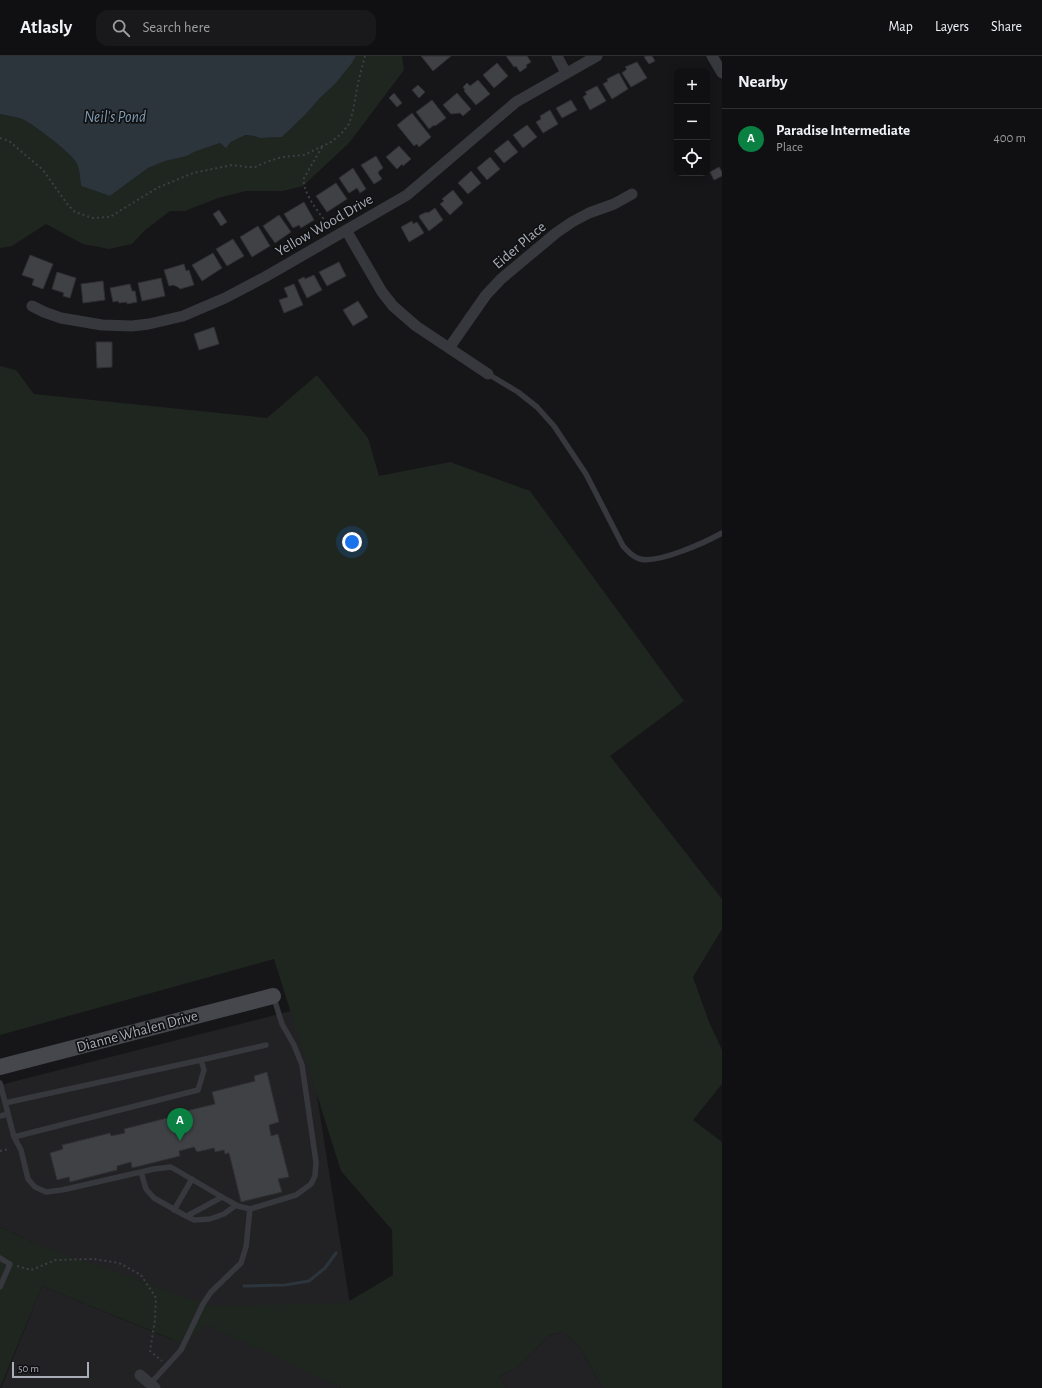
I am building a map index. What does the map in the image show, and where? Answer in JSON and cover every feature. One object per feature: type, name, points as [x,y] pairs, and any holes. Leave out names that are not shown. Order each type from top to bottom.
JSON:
[{"type":"street","points":[[557,56],[566,73]]},
{"type":"street","name":"Yellow Wood Drive","points":[[32,306],[61,318],[102,325],[132,326],[166,321],[183,316],[231,295],[341,233],[413,190],[511,106],[597,56]]},
{"type":"street","points":[[712,56],[722,73]]},
{"type":"street","name":"Eider Place","points":[[449,348],[490,290],[513,269],[556,233],[572,222],[614,204],[632,194]]},
{"type":"street","points":[[341,233],[393,306],[408,320],[488,374]]},
{"type":"street","name":"Dianne Whalen Drive","points":[[0,1067],[273,996]]},
{"type":"street","points":[[140,1375],[152,1386]]},
{"type":"lane","points":[[488,374],[518,392],[537,406],[554,426],[586,474],[623,546],[631,555],[641,559],[675,554],[706,542],[722,533]]},
{"type":"lane","points":[[0,1083],[14,1136],[21,1150],[28,1179],[35,1187],[46,1192],[62,1190],[154,1169],[171,1167],[236,1205],[250,1209],[296,1195],[311,1184],[315,1176],[316,1162],[302,1065],[282,1024],[273,996]]},
{"type":"lane","points":[[5,1103],[266,1045]]},
{"type":"lane","points":[[14,1136],[198,1090],[204,1070],[201,1060]]},
{"type":"lane","points":[[0,1116],[8,1114]]},
{"type":"lane","points":[[141,1172],[146,1189],[154,1198],[194,1220],[210,1219],[224,1214],[236,1205]]},
{"type":"lane","points":[[174,1210],[192,1179]]},
{"type":"lane","points":[[186,1216],[222,1197]]},
{"type":"lane","points":[[152,1386],[167,1365],[181,1350],[203,1304],[211,1292],[241,1263],[246,1247],[250,1209]]},
{"type":"lane","points":[[0,1258],[10,1264],[0,1287]]},
{"type":"path","points":[[0,138],[9,141],[43,170],[68,205],[75,212],[100,218],[110,218],[157,188],[193,173],[232,165],[255,167],[282,157],[304,155],[322,147],[341,134],[349,124],[354,110],[358,83],[365,56]]},
{"type":"path","points":[[322,147],[304,178],[303,183],[321,216],[341,233]]},
{"type":"path","points":[[0,1151],[9,1149]]},
{"type":"path","points":[[10,1264],[31,1270],[56,1260],[94,1259],[119,1263],[141,1275],[156,1298],[155,1320],[150,1351],[167,1365]]},
{"type":"shaded area","points":[[356,56],[402,56],[404,70],[349,143],[303,186],[283,191],[246,191],[218,198],[185,211],[170,211],[144,231],[132,244],[109,249],[83,244],[46,224],[12,246],[0,248],[0,114],[22,119],[43,133],[69,154],[77,164],[81,186],[110,196],[148,168],[164,161],[187,156],[220,143],[224,146],[228,146],[231,142],[244,135],[260,138],[282,137],[336,83]]},
{"type":"shaded area","points":[[0,366],[16,370],[34,394],[267,418],[317,375],[368,438],[379,476],[450,462],[530,491],[684,701],[610,756],[722,899],[722,929],[693,977],[709,1022],[722,1050],[722,1084],[693,1120],[722,1142],[722,1388],[605,1388],[599,1382],[580,1347],[563,1332],[548,1336],[518,1367],[499,1376],[506,1388],[341,1388],[206,1324],[184,1344],[42,1286],[0,1388],[0,1227],[31,1242],[211,1306],[346,1303],[393,1275],[392,1230],[341,1171],[274,959],[0,1035]]},
{"type":"shaded area","points":[[303,1008],[350,1304],[306,1370],[341,1388],[1,1388],[42,1286],[173,1340],[31,1242],[0,1227],[0,1085]]},
{"type":"shaded area","points":[[563,1332],[580,1347],[599,1382],[605,1388],[506,1388],[499,1376],[518,1367],[548,1336]]},
{"type":"water","name":"Neil's Pond","points":[[0,56],[356,56],[336,83],[282,137],[260,138],[245,135],[231,142],[226,148],[220,143],[187,156],[165,161],[148,168],[110,196],[81,186],[77,164],[69,154],[43,133],[22,119],[0,114]]},
{"type":"building","points":[[421,56],[451,56],[433,71]]},
{"type":"building","points":[[506,56],[527,56],[531,62],[520,72],[516,66],[514,67]]},
{"type":"building","points":[[652,56],[655,61],[649,64],[644,57]]},
{"type":"building","points":[[637,62],[647,78],[631,87],[622,73],[627,69],[625,67]]},
{"type":"building","points":[[497,63],[508,76],[494,88],[483,75]]},
{"type":"building","points":[[619,73],[628,89],[612,99],[603,84],[608,81],[607,79]]},
{"type":"building","points":[[478,80],[490,94],[476,105],[464,91],[465,90],[463,87],[467,83],[470,86]]},
{"type":"building","points":[[418,85],[425,92],[419,98],[412,90]]},
{"type":"building","points":[[597,86],[606,101],[590,110],[583,97],[587,94],[585,92]]},
{"type":"building","points":[[394,93],[402,103],[397,107],[389,98]]},
{"type":"building","points":[[457,93],[471,109],[463,116],[460,113],[451,114],[443,105]]},
{"type":"building","points":[[432,100],[446,118],[429,129],[416,112]]},
{"type":"building","points":[[571,100],[577,110],[562,118],[556,108]]},
{"type":"building","points":[[550,110],[558,124],[543,133],[536,122],[541,119],[540,116]]},
{"type":"building","points":[[412,113],[431,137],[419,147],[417,144],[414,146],[397,125]]},
{"type":"building","points":[[527,125],[537,137],[523,148],[513,135]]},
{"type":"building","points":[[508,140],[518,152],[504,163],[494,151]]},
{"type":"building","points":[[399,146],[411,159],[397,169],[386,157]]},
{"type":"building","points":[[376,156],[383,168],[378,173],[382,179],[374,184],[361,165]]},
{"type":"building","points":[[490,157],[500,169],[487,180],[477,168]]},
{"type":"building","points":[[719,167],[722,172],[722,176],[714,180],[710,172]]},
{"type":"building","points":[[353,168],[366,189],[360,193],[357,188],[349,193],[339,178]]},
{"type":"building","points":[[471,171],[481,183],[468,194],[458,183]]},
{"type":"building","points":[[336,183],[347,199],[327,212],[316,196]]},
{"type":"building","points":[[453,190],[463,203],[450,215],[440,204],[444,201],[442,199]]},
{"type":"building","points":[[304,202],[314,220],[301,228],[299,225],[293,228],[284,214]]},
{"type":"building","points":[[435,208],[443,220],[429,231],[419,217],[420,215],[427,212],[428,213]]},
{"type":"building","points":[[219,210],[227,222],[221,226],[213,214]]},
{"type":"building","points":[[279,215],[291,232],[275,243],[263,226]]},
{"type":"building","points":[[412,221],[413,224],[417,222],[424,233],[409,242],[401,227]]},
{"type":"building","points":[[258,226],[270,246],[252,257],[240,237]]},
{"type":"building","points":[[233,239],[244,256],[227,266],[216,249]]},
{"type":"building","points":[[213,253],[222,268],[202,281],[192,265]]},
{"type":"building","points":[[30,255],[53,264],[43,289],[32,285],[34,279],[22,275]]},
{"type":"building","points":[[339,262],[346,276],[327,286],[319,272]]},
{"type":"building","points":[[184,264],[186,271],[189,270],[194,285],[180,289],[173,285],[169,286],[164,270]]},
{"type":"building","points":[[57,272],[76,278],[70,298],[63,296],[64,293],[52,289]]},
{"type":"building","points":[[314,275],[322,290],[307,298],[298,280]]},
{"type":"building","points":[[161,278],[165,296],[142,301],[138,283]]},
{"type":"building","points":[[103,281],[105,300],[83,303],[81,284]]},
{"type":"building","points":[[130,284],[132,291],[135,291],[137,302],[127,304],[127,302],[113,302],[110,288]]},
{"type":"building","points":[[294,284],[303,305],[284,313],[279,300],[288,297],[284,288]]},
{"type":"building","points":[[358,301],[368,317],[353,326],[343,310]]},
{"type":"building","points":[[214,327],[219,344],[199,350],[194,334]]},
{"type":"building","points":[[96,342],[112,342],[112,367],[97,368]]},
{"type":"building","points":[[267,1072],[279,1122],[269,1125],[271,1136],[278,1134],[289,1177],[278,1179],[282,1192],[241,1202],[229,1153],[225,1154],[224,1150],[215,1152],[214,1148],[197,1152],[194,1147],[179,1151],[180,1156],[132,1168],[131,1162],[117,1166],[117,1170],[70,1182],[69,1177],[57,1180],[50,1153],[63,1149],[62,1145],[110,1133],[111,1136],[125,1133],[124,1129],[171,1117],[172,1121],[184,1118],[186,1111],[215,1104],[212,1092],[255,1081],[254,1076]]},
{"type":"waterway","points":[[244,1286],[285,1285],[309,1281],[325,1268],[336,1253]]},
{"type":"place","name":"Paradise Intermediate","points":[[180,1141]]}]
